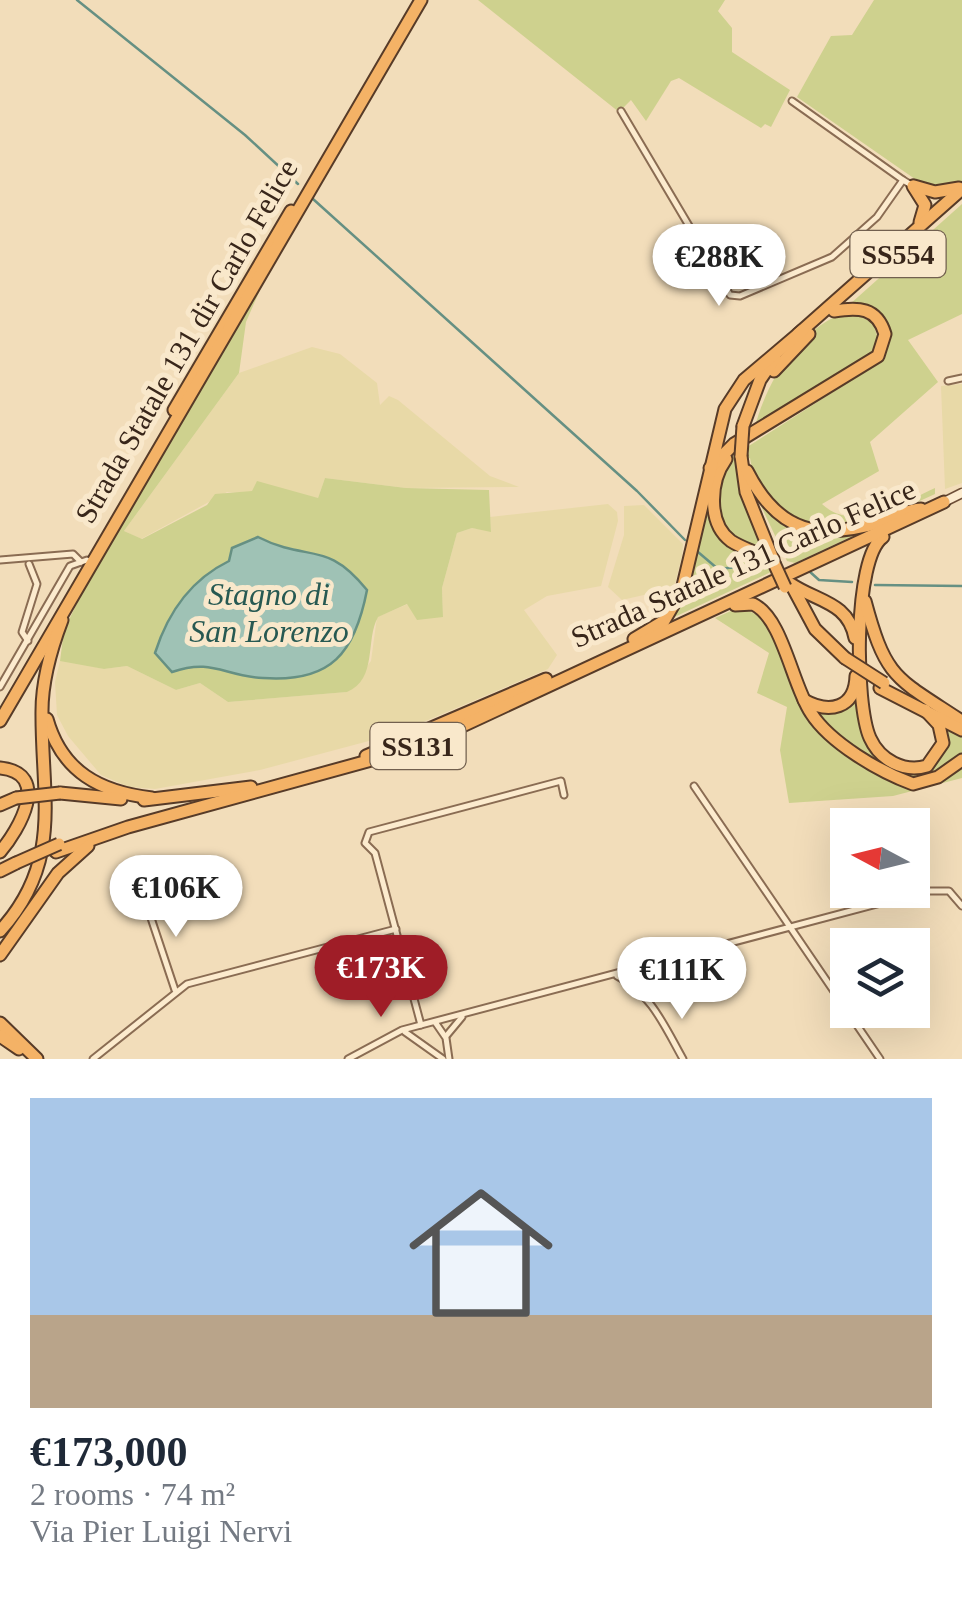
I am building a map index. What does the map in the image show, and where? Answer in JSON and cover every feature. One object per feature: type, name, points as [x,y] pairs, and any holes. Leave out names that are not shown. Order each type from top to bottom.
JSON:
[{"type":"highway","name":"Strada Statale 131 dir Carlo Felice","points":[[0,708],[84,565],[216,356],[418,0]]},
{"type":"highway","points":[[908,183],[941,192],[962,187]]},
{"type":"highway","points":[[908,183],[925,207],[915,232]]},
{"type":"highway","name":"SS554","points":[[961,724],[882,686],[844,661],[816,630],[776,561],[746,492],[744,454],[760,380],[803,330],[962,187]]},
{"type":"highway","name":"SS554","points":[[747,426],[772,373],[834,311],[962,197]]},
{"type":"highway","points":[[708,470],[734,444],[871,362],[883,348],[883,328],[872,313],[854,308],[834,311]]},
{"type":"highway","points":[[634,640],[664,621],[676,606],[718,428],[734,394],[760,364],[803,330]]},
{"type":"highway","points":[[776,561],[722,531],[714,500],[716,473],[726,458],[807,402]]},
{"type":"highway","name":"SS554","points":[[744,454],[751,494],[776,561]]},
{"type":"highway","points":[[747,471],[773,513],[808,530],[868,525],[922,512]]},
{"type":"highway","name":"Strada Statale 131 Carlo Felice","points":[[0,870],[58,848],[360,758],[414,738],[944,502]]},
{"type":"highway","points":[[922,512],[877,541],[866,558],[860,585],[869,736],[892,762],[913,769],[936,758],[942,733],[925,710]]},
{"type":"highway","name":"Strada Statale 131 Carlo Felice","points":[[58,848],[414,748],[922,512]]},
{"type":"highway","points":[[0,931],[36,874],[47,828],[42,708],[48,665],[84,565]]},
{"type":"highway","points":[[0,721],[84,565]]},
{"type":"highway","points":[[788,583],[842,609],[855,636],[856,680],[850,699],[825,709],[804,700]]},
{"type":"highway","points":[[860,585],[882,660],[895,676],[961,724]]},
{"type":"highway","points":[[714,610],[744,603],[762,608],[811,714],[837,738],[899,779],[927,782],[962,760]]},
{"type":"highway","points":[[48,665],[46,716],[62,754],[99,787],[152,798]]},
{"type":"highway","name":"SS554","points":[[882,686],[961,724]]},
{"type":"highway","points":[[0,768],[20,776],[28,791],[22,820],[0,852]]},
{"type":"highway","points":[[0,806],[16,798],[60,793],[152,798],[251,788]]},
{"type":"highway","points":[[0,955],[58,873],[90,845],[236,799]]},
{"type":"highway","name":"Strada Statale 131 Carlo Felice","points":[[0,879],[15,867]]},
{"type":"highway","points":[[0,1010],[32,1054]]},
{"type":"highway","points":[[0,1023],[32,1054]]},
{"type":"highway","points":[[0,1036],[32,1054]]},
{"type":"main road","points":[[944,502],[962,493]]},
{"type":"street","points":[[621,110],[732,296],[832,257],[877,218],[908,183],[792,101]]},
{"type":"street","points":[[948,381],[962,378]]},
{"type":"street","points":[[0,560],[73,554],[84,565]]},
{"type":"street","points":[[28,640],[22,632],[37,584],[29,564]]},
{"type":"street","points":[[0,687],[70,566],[84,565]]},
{"type":"street","points":[[427,1046],[375,853],[366,844],[369,832],[560,781],[564,795]]},
{"type":"street","points":[[694,786],[880,1059]]},
{"type":"street","points":[[348,1059],[368,1044],[402,1030],[939,889],[956,896],[962,906]]},
{"type":"street","points":[[144,900],[175,990]]},
{"type":"street","points":[[93,1059],[175,990],[396,929]]},
{"type":"street","points":[[650,1002],[652,981],[663,962]]},
{"type":"street","points":[[642,967],[652,981]]},
{"type":"street","points":[[638,986],[642,967]]},
{"type":"street","points":[[614,975],[638,986],[683,1059]]},
{"type":"street","points":[[446,1038],[466,1014]]},
{"type":"street","points":[[434,1022],[446,1038],[446,1059]]},
{"type":"street","points":[[402,1030],[446,1059]]},
{"type":"shaded area","points":[[312,347],[340,354],[377,383],[380,405],[389,396],[398,400],[490,476],[519,487],[406,488],[325,478],[318,498],[227,492],[141,539],[124,531],[239,373]]},
{"type":"shaded area","points":[[962,384],[962,483],[945,489],[941,386]]},
{"type":"shaded area","points":[[608,504],[617,512],[618,521],[601,586],[547,596],[524,610],[557,655],[548,669],[395,734],[260,770],[155,789],[129,787],[101,775],[68,736],[57,715],[55,682],[60,661],[66,660],[104,669],[127,666],[176,690],[200,683],[228,702],[347,692],[371,661],[377,617],[408,604],[443,617],[442,588],[457,533],[472,528],[491,531],[490,517]]},
{"type":"shaded area","points":[[644,505],[683,544],[682,556],[674,588],[622,600],[608,587],[624,535],[624,506]]},
{"type":"green space","points":[[478,0],[725,0],[718,11],[732,28],[732,52],[790,90],[771,127],[765,124],[761,128],[679,78],[671,81],[646,121],[631,100],[619,112]]},
{"type":"green space","points":[[874,0],[962,0],[962,181],[952,188],[925,186],[797,97],[831,36],[852,35]]},
{"type":"green space","points":[[962,204],[962,314],[908,340],[938,382],[870,442],[879,471],[822,504],[835,513],[863,516],[893,508],[935,488],[935,494],[862,521],[826,524],[785,519],[753,474],[750,458],[738,463],[768,554],[736,540],[723,525],[716,495],[730,458],[869,369],[887,343],[887,323],[869,306],[849,305]]},
{"type":"green space","points":[[263,283],[246,322],[239,373],[124,531],[142,539],[207,505],[215,494],[252,491],[257,481],[318,498],[325,478],[406,488],[489,490],[491,532],[472,528],[457,533],[442,588],[443,617],[417,620],[407,604],[378,617],[367,669],[357,686],[347,692],[228,702],[200,683],[176,690],[127,666],[104,669],[60,661],[64,630],[100,556]]},
{"type":"green space","points":[[850,311],[873,323],[878,339],[873,354],[754,430],[767,393],[787,358],[815,329]]},
{"type":"green space","points":[[714,473],[720,534],[764,559],[773,571],[668,620]]},
{"type":"green space","points":[[761,506],[800,529],[825,532],[872,527],[795,563],[787,561]]},
{"type":"green space","points":[[740,607],[764,618],[800,703],[822,733],[906,785],[962,763],[962,778],[893,796],[789,803],[780,750],[787,707],[757,693],[769,653],[715,618]]},
{"type":"green space","points":[[858,687],[883,760],[931,768],[942,723],[962,736],[962,755],[921,780],[890,770],[861,753],[811,709],[821,712]]},
{"type":"water","name":"Stagno di San Lorenzo","points":[[258,537],[328,558],[353,574],[367,590],[347,646],[323,669],[287,678],[249,677],[208,667],[172,672],[155,653],[174,611],[203,578],[229,561],[232,548]]},
{"type":"waterway","points":[[77,0],[245,135],[298,184]]},
{"type":"waterway","points":[[313,199],[637,491],[685,540]]},
{"type":"waterway","points":[[698,552],[718,569],[747,566]]},
{"type":"waterway","points":[[809,571],[819,580],[852,582]]},
{"type":"waterway","points":[[875,585],[962,586]]}]
